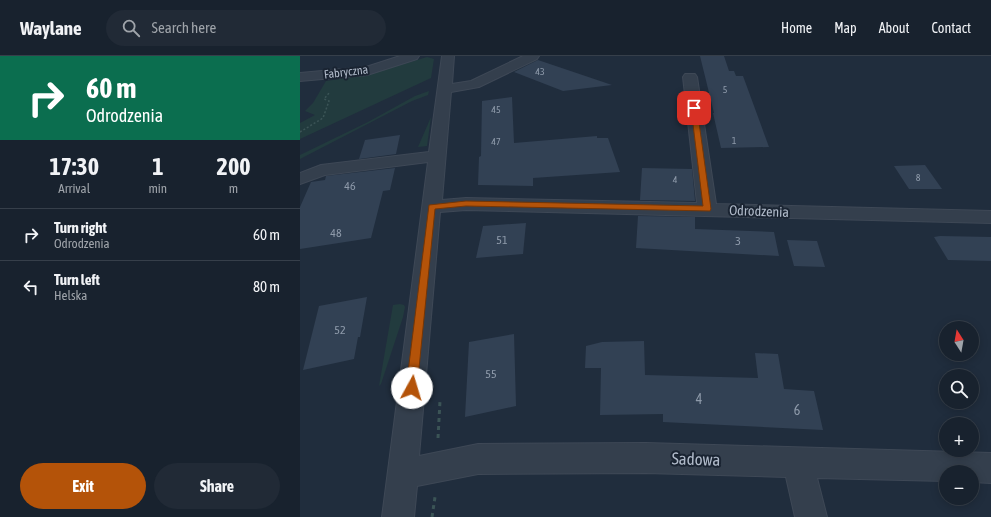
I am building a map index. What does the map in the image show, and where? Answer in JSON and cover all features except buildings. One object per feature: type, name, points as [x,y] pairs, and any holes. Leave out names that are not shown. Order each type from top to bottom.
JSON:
[{"type":"street","name":"Fabryczna","points":[[300,77],[353,73],[381,67],[414,56]]},
{"type":"street","points":[[398,517],[448,56]]},
{"type":"street","points":[[444,89],[474,84],[533,56]]},
{"type":"street","points":[[690,77],[707,209]]},
{"type":"street","points":[[300,179],[321,170],[437,156]]},
{"type":"street","name":"Odrodzenia","points":[[431,207],[466,204],[991,216]]},
{"type":"street","name":"Sadowa","points":[[402,474],[478,459],[646,458],[991,468]]},
{"type":"street","points":[[798,463],[811,517]]},
{"type":"path","points":[[300,132],[323,118],[329,101],[324,99],[331,90],[342,87],[353,73]]},
{"type":"path","points":[[432,517],[436,490]]},
{"type":"green space","points":[[427,57],[434,59],[431,78],[300,139],[300,123],[315,115],[305,111],[313,103],[326,81],[367,75]]},
{"type":"green space","points":[[429,91],[428,95],[412,101],[300,159],[300,155],[368,122],[415,96]]},
{"type":"green space","points":[[431,117],[427,146],[418,147]]},
{"type":"green space","points":[[393,305],[404,305],[405,307],[403,317],[381,384],[379,386]]},
{"type":"route","points":[[412,388],[431,207],[466,204],[707,209],[694,108]]}]
